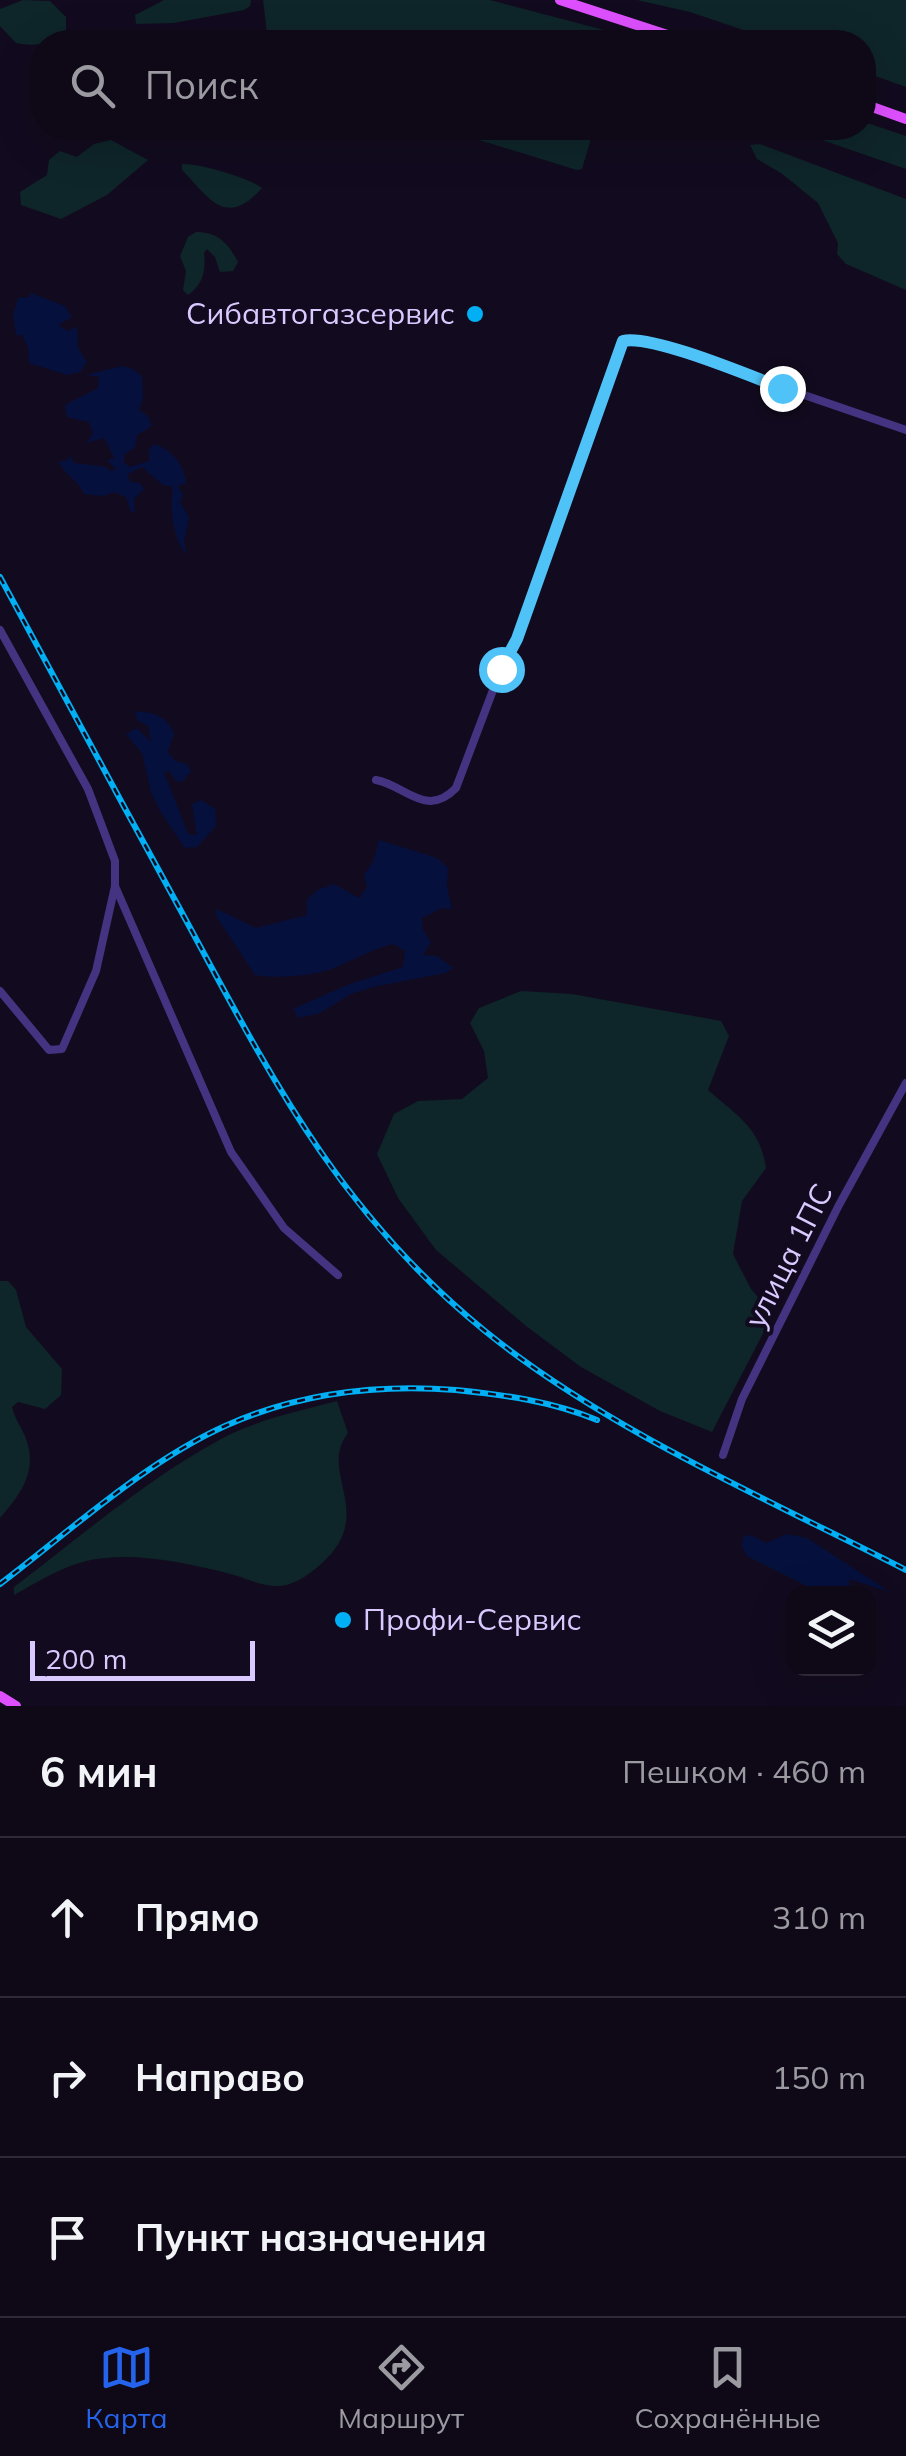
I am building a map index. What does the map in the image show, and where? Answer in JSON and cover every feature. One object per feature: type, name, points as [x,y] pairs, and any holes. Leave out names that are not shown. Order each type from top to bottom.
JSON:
[{"type":"main road","points":[[560,0],[652,30]]},
{"type":"main road","points":[[876,108],[906,119]]},
{"type":"main road","points":[[0,1696],[16,1706]]},
{"type":"street","points":[[376,780],[402,793],[432,801],[441,801],[456,788],[501,669],[517,639],[623,341],[653,343],[906,430]]},
{"type":"street","points":[[0,630],[98,811],[115,861],[115,886],[96,971],[62,1050],[49,1050],[0,991]]},
{"type":"street","points":[[115,886],[231,1152],[284,1228],[338,1275]]},
{"type":"street","name":"улица 1ПС","points":[[724,1455],[742,1399],[839,1204],[906,1083]]},
{"type":"green space","points":[[23,0],[50,1],[66,17],[66,30],[30,30],[30,45],[16,43],[0,26],[0,9]]},
{"type":"green space","points":[[164,0],[251,0],[244,10],[174,23],[136,24],[135,15]]},
{"type":"green space","points":[[263,0],[490,0],[604,30],[267,30]]},
{"type":"green space","points":[[637,0],[906,0],[906,87],[876,76],[876,30],[743,30]]},
{"type":"green space","points":[[876,126],[906,136],[906,169],[822,140],[876,140]]},
{"type":"green space","points":[[111,140],[148,160],[107,195],[61,219],[21,205],[20,192],[47,175],[49,160],[60,151],[77,157],[94,144]]},
{"type":"green space","points":[[479,140],[590,140],[582,169]]},
{"type":"green space","points":[[760,144],[906,199],[906,290],[846,264],[837,254],[838,243],[818,203],[757,159],[750,145]]},
{"type":"green space","points":[[182,164],[224,172],[262,188],[249,200],[228,208],[210,199],[182,170]]},
{"type":"green space","points":[[196,232],[222,240],[238,262],[233,271],[220,272],[215,257],[207,249],[202,277],[188,295],[183,290],[186,271],[180,256],[188,237]]},
{"type":"green space","points":[[521,991],[572,994],[721,1021],[729,1036],[708,1090],[753,1132],[766,1168],[742,1201],[733,1254],[751,1289],[773,1314],[712,1432],[660,1411],[581,1367],[526,1326],[436,1250],[398,1198],[377,1154],[394,1114],[418,1101],[462,1099],[488,1078],[484,1051],[470,1023],[479,1008]]},
{"type":"green space","points":[[0,1281],[8,1281],[16,1290],[26,1327],[62,1369],[61,1395],[45,1409],[18,1402],[12,1407],[27,1440],[30,1466],[19,1494],[0,1518]]},
{"type":"green space","points":[[337,1401],[348,1433],[339,1461],[346,1522],[330,1555],[300,1579],[273,1586],[182,1563],[121,1557],[70,1566],[14,1595],[14,1587],[115,1509],[194,1455],[249,1426]]},
{"type":"shaded area","points":[[31,293],[65,306],[72,317],[58,325],[68,331],[77,327],[78,348],[87,362],[80,372],[67,375],[29,363],[28,347],[22,335],[16,335],[13,315],[18,298],[29,297]]},
{"type":"shaded area","points":[[122,366],[142,376],[143,399],[139,410],[148,416],[152,426],[137,435],[135,447],[124,455],[124,463],[130,467],[149,461],[149,449],[154,444],[180,464],[186,483],[178,486],[183,495],[180,502],[189,517],[184,542],[187,555],[173,523],[173,487],[163,485],[142,467],[128,474],[129,481],[144,489],[134,499],[135,511],[131,512],[126,497],[114,492],[103,496],[84,494],[58,461],[66,461],[70,456],[74,463],[116,469],[107,460],[115,458],[105,440],[87,443],[93,433],[89,422],[67,417],[65,405],[98,388],[99,377],[86,375]]},
{"type":"shaded area","points":[[135,711],[154,714],[167,722],[174,733],[168,752],[191,771],[182,782],[176,781],[169,771],[164,772],[188,834],[197,835],[192,804],[201,800],[215,809],[216,826],[197,847],[185,848],[151,792],[142,753],[126,734],[137,728],[151,742],[148,726],[137,720]]},
{"type":"shaded area","points":[[379,840],[437,858],[448,868],[452,909],[442,908],[422,918],[423,930],[431,942],[423,955],[437,956],[453,968],[351,994],[320,1013],[299,1018],[293,1009],[347,985],[403,967],[405,951],[393,944],[316,973],[255,975],[216,916],[217,909],[256,928],[307,915],[307,900],[317,890],[334,884],[359,898],[367,887],[364,875],[373,862]]},
{"type":"shaded area","points":[[787,1534],[807,1538],[890,1592],[849,1579],[850,1586],[807,1586],[747,1556],[742,1547],[743,1537],[751,1535],[766,1543]]},
{"type":"railway","points":[[0,577],[277,1083],[310,1137],[387,1238],[485,1331],[583,1400],[689,1461],[906,1570]]},
{"type":"railway","points":[[0,1584],[166,1458],[225,1426],[281,1406],[338,1393],[426,1388],[528,1400],[597,1420]]},
{"type":"place","name":"Сибавтогазсервис","points":[[475,314]]},
{"type":"place","name":"Профи-Сервис","points":[[343,1620]]},
{"type":"route","points":[[501,669],[517,639],[623,341],[653,343],[782,388]]}]
